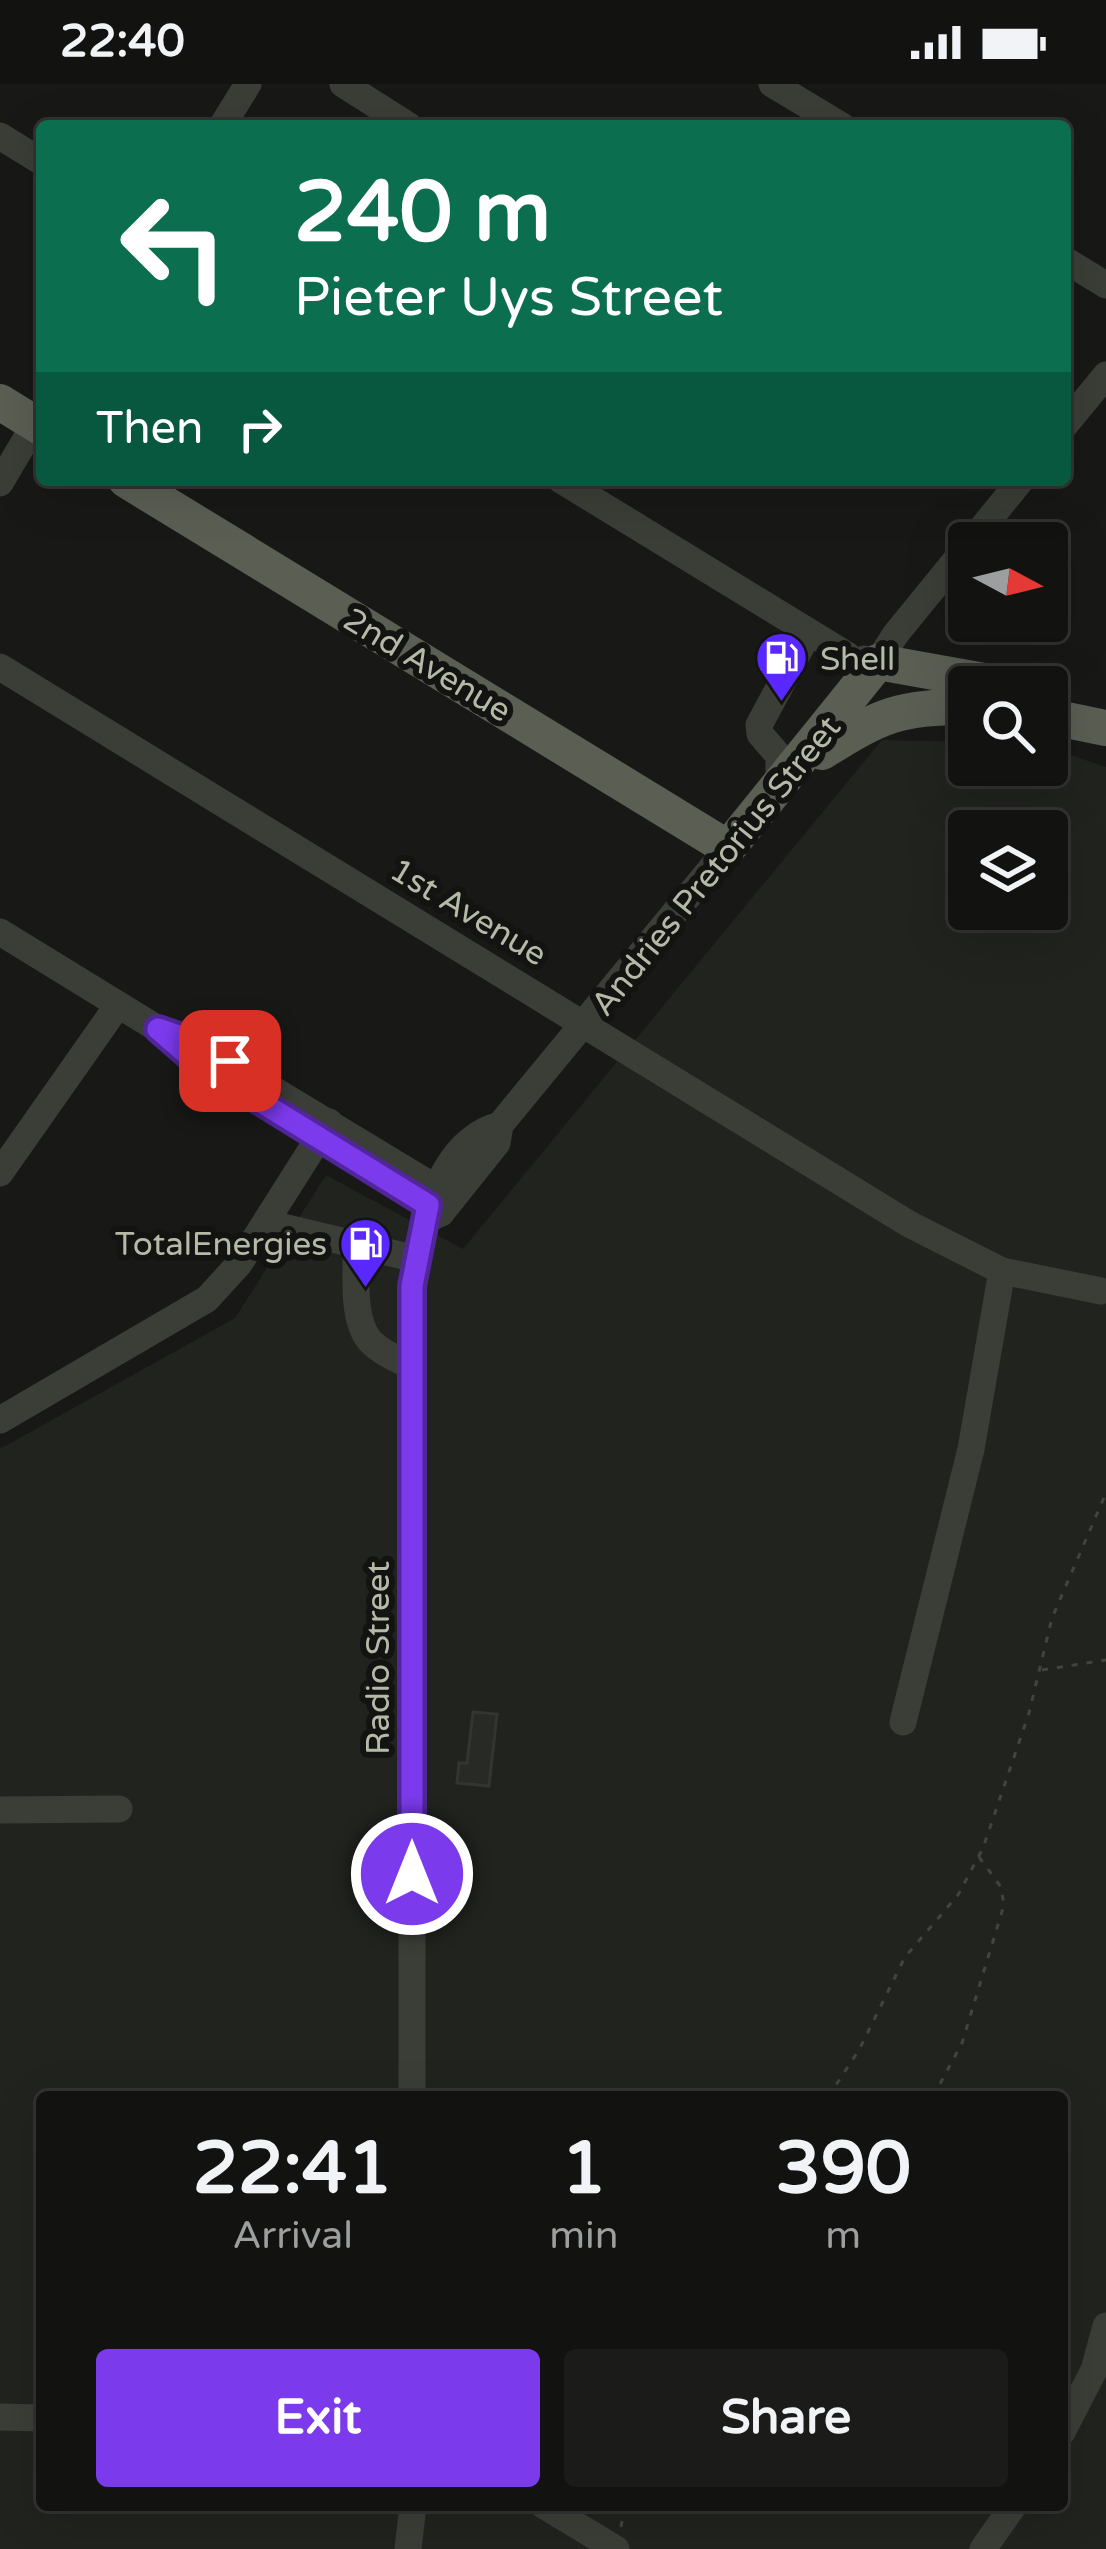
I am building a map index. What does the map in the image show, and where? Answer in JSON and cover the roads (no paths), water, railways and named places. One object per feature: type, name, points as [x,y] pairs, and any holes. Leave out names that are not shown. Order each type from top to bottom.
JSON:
[{"type":"main road","points":[[0,403],[36,419]]},
{"type":"main road","name":"2nd Avenue","points":[[136,486],[728,848]]},
{"type":"main road","points":[[864,665],[948,677]]},
{"type":"main road","points":[[864,665],[908,691],[948,700]]},
{"type":"main road","name":"Andries Pretorius Street","points":[[728,848],[788,775],[864,665]]},
{"type":"main road","points":[[1068,696],[1106,704]]},
{"type":"main road","points":[[788,775],[890,713],[948,705]]},
{"type":"main road","points":[[1068,720],[1106,728]]},
{"type":"street","points":[[226,120],[248,84]]},
{"type":"street","points":[[344,84],[400,120]]},
{"type":"street","points":[[772,84],[832,120]]},
{"type":"street","points":[[0,136],[36,158]]},
{"type":"street","points":[[1071,264],[1106,285]]},
{"type":"street","points":[[1071,418],[1106,375]]},
{"type":"street","points":[[0,483],[36,427]]},
{"type":"street","points":[[571,486],[864,665]]},
{"type":"street","name":"Andries Pretorius Street","points":[[983,522],[1007,486]]},
{"type":"street","name":"Andries Pretorius Street","points":[[864,665],[948,569]]},
{"type":"street","points":[[788,775],[760,734],[759,724],[809,632]]},
{"type":"street","name":"1st Avenue","points":[[0,667],[909,1224],[1002,1271],[1101,1291]]},
{"type":"street","name":"Andries Pretorius Street","points":[[436,1205],[497,1143],[500,1126],[728,848]]},
{"type":"street","points":[[0,932],[158,1029],[196,1062],[324,1130],[436,1205]]},
{"type":"street","points":[[1,1185],[118,1005]]},
{"type":"street","points":[[0,1420],[207,1299],[239,1264],[324,1130]]},
{"type":"street","name":"Radio Street","points":[[412,2091],[412,1366],[416,1259],[436,1205]]},
{"type":"street","points":[[266,1223],[416,1259]]},
{"type":"street","points":[[356,1245],[364,1332],[374,1345],[412,1366]]},
{"type":"street","points":[[903,1722],[971,1449],[1002,1271]]},
{"type":"street","points":[[0,1810],[119,1809]]},
{"type":"street","points":[[1068,2422],[1085,2392],[1106,2326]]},
{"type":"street","points":[[0,2417],[36,2417]]},
{"type":"street","points":[[409,2549],[412,2511]]},
{"type":"street","points":[[553,2511],[616,2549]]},
{"type":"street","points":[[983,2549],[1010,2511]]},
{"type":"place","name":"Shell","points":[[781,704]]},
{"type":"place","name":"TotalEnergies","points":[[366,1289]]}]
